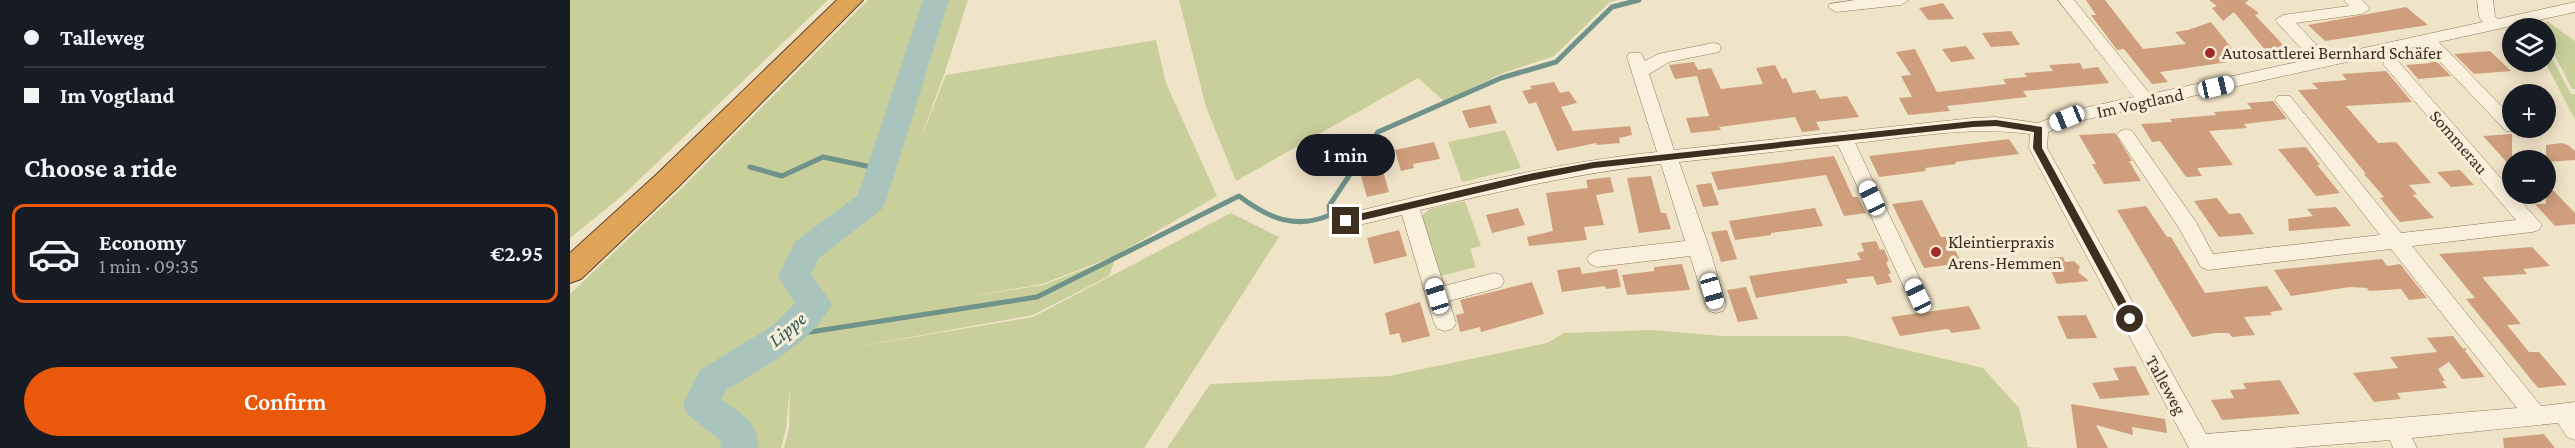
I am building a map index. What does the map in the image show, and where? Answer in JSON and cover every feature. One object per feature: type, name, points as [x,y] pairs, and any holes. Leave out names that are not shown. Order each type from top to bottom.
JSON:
[{"type":"highway","points":[[570,271],[667,181],[852,0]]},
{"type":"street","points":[[1836,7],[1901,0]]},
{"type":"street","points":[[2066,0],[2146,102]]},
{"type":"street","points":[[2325,63],[2283,20],[2362,9],[2352,0]]},
{"type":"street","points":[[2485,0],[2487,17],[2494,24]]},
{"type":"street","name":"Im Vogtland","points":[[1346,221],[1594,165],[1973,124],[1996,123],[2039,129],[2067,118],[2575,7]]},
{"type":"street","points":[[2427,39],[2502,116]]},
{"type":"street","points":[[1713,49],[1638,64],[1716,305]]},
{"type":"street","name":"Sommerau","points":[[2126,135],[2189,227],[2190,233],[2208,262],[2532,225],[2391,64]]},
{"type":"street","points":[[2284,100],[2536,416]]},
{"type":"street","name":"Talleweg","points":[[2039,129],[2038,148],[2200,447]]},
{"type":"street","points":[[1844,139],[1918,296]]},
{"type":"street","points":[[1409,205],[1445,323]]},
{"type":"street","points":[[1597,259],[1699,247]]},
{"type":"street","points":[[1437,296],[1494,281]]},
{"type":"street","points":[[2200,447],[2401,439],[2536,416],[2572,418]]},
{"type":"green space","points":[[570,0],[828,0],[622,196],[570,238]]},
{"type":"green space","points":[[868,0],[968,0],[917,148],[946,75],[1156,40],[1166,83],[1217,196],[1115,256],[1042,284],[967,297],[1043,285],[1116,257],[1109,276],[1033,315],[849,348],[1033,317],[1231,213],[1279,237],[1144,448],[784,448],[789,428],[790,386],[786,429],[781,448],[570,448],[570,294],[683,187]]},
{"type":"green space","points":[[1179,0],[1617,0],[1610,2],[1554,56],[1503,73],[1444,101],[1418,78],[1236,181],[1206,107]]},
{"type":"green space","points":[[2556,28],[2575,41],[2575,89],[2572,89],[2556,58]]},
{"type":"green space","points":[[2556,66],[2571,94],[2575,94],[2575,120],[2550,72],[2556,72]]},
{"type":"green space","points":[[1505,130],[1521,168],[1462,182],[1448,142]]},
{"type":"green space","points":[[1465,201],[1481,246],[1470,249],[1476,267],[1437,277],[1419,218],[1430,209]]},
{"type":"green space","points":[[1652,330],[1722,336],[1847,336],[1983,368],[2019,408],[2028,447],[2042,448],[1167,448],[1210,384],[1389,376],[1547,343],[1564,333]]},
{"type":"building","points":[[2086,0],[2105,0],[2143,49],[2186,44],[2175,32],[2211,22],[2238,56],[2232,57],[2235,61],[2160,72],[2168,82],[2152,84],[2124,49],[2117,50],[2091,15],[2096,15]]},
{"type":"building","points":[[2209,0],[2249,0],[2245,3],[2259,13],[2255,15],[2286,48],[2266,51],[2234,12],[2223,21],[2212,8],[2217,6]]},
{"type":"building","points":[[1943,3],[1954,19],[1928,20],[1919,8]]},
{"type":"building","points":[[2406,7],[2428,25],[2325,41],[2308,25]]},
{"type":"building","points":[[2011,31],[2020,45],[1991,47],[1982,33]]},
{"type":"building","points":[[1966,46],[1975,59],[1951,62],[1942,49]]},
{"type":"building","points":[[1915,49],[1937,92],[2006,84],[2003,79],[2027,77],[2024,73],[2053,71],[2049,65],[2080,63],[2083,69],[2098,67],[2109,83],[2023,91],[2027,97],[1947,106],[1950,111],[1908,115],[1899,98],[1912,97],[1901,76],[1911,75],[1896,52]]},
{"type":"building","points":[[2490,51],[2502,62],[2502,72],[2474,74],[2454,54]]},
{"type":"building","points":[[2426,58],[2433,58],[2451,76],[2418,79],[2406,65],[2431,63]]},
{"type":"building","points":[[1694,62],[1698,70],[1711,68],[1721,89],[1763,84],[1756,68],[1775,65],[1782,79],[1786,78],[1793,93],[1815,90],[1820,99],[1847,96],[1859,117],[1816,122],[1820,130],[1802,132],[1795,117],[1691,133],[1686,118],[1709,116],[1697,76],[1675,79],[1669,65]]},
{"type":"building","points":[[2386,71],[2412,102],[2346,106],[2378,143],[2396,142],[2431,183],[2409,185],[2417,194],[2413,195],[2434,218],[2400,222],[2380,198],[2384,197],[2298,90],[2318,89],[2312,83],[2347,80],[2342,74]]},
{"type":"building","points":[[1554,82],[1560,93],[1569,91],[1577,103],[1561,107],[1573,131],[1630,126],[1632,135],[1619,138],[1620,143],[1597,145],[1596,143],[1557,151],[1536,102],[1529,104],[1522,91],[1532,89],[1530,86]]},
{"type":"building","points":[[2273,101],[2287,119],[2244,124],[2247,128],[2209,131],[2233,165],[2197,168],[2202,176],[2186,177],[2160,141],[2152,142],[2141,124],[2172,122],[2170,119],[2252,109],[2247,103]]},
{"type":"building","points":[[1490,105],[1497,123],[1469,128],[1462,111]]},
{"type":"building","points":[[2115,133],[2141,181],[2104,184],[2092,164],[2096,164],[2079,135]]},
{"type":"building","points":[[2502,135],[2502,138],[2512,138],[2512,150],[2502,150],[2502,157],[2483,136]]},
{"type":"building","points":[[2009,139],[2019,154],[1955,162],[1956,164],[1925,168],[1926,171],[1879,177],[1869,156]]},
{"type":"building","points":[[1434,142],[1440,159],[1413,164],[1414,168],[1401,171],[1395,150]]},
{"type":"building","points":[[2562,143],[2568,145],[2575,151],[2575,160],[2556,161],[2556,150],[2546,150],[2546,145]]},
{"type":"building","points":[[2306,147],[2320,165],[2317,165],[2340,193],[2316,196],[2278,149]]},
{"type":"building","points":[[1834,156],[1853,197],[1858,197],[1866,213],[1844,216],[1826,175],[1718,190],[1711,172]]},
{"type":"building","points":[[2460,170],[2474,185],[2451,187],[2437,172]]},
{"type":"building","points":[[1383,171],[1389,192],[1367,197],[1361,176]]},
{"type":"building","points":[[1651,176],[1661,213],[1666,213],[1671,229],[1639,233],[1627,178]]},
{"type":"building","points":[[1610,177],[1614,192],[1596,195],[1604,225],[1584,227],[1587,240],[1529,246],[1527,237],[1553,231],[1546,193],[1588,188],[1586,180]]},
{"type":"building","points":[[1711,183],[1719,205],[1703,207],[1696,185]]},
{"type":"building","points":[[2556,193],[2575,213],[2575,224],[2555,226],[2535,204],[2556,204]]},
{"type":"building","points":[[2217,198],[2229,214],[2240,213],[2254,234],[2219,237],[2194,201]]},
{"type":"building","points":[[1922,200],[1941,237],[1948,237],[1962,263],[1924,268],[1892,204]]},
{"type":"building","points":[[2146,206],[2167,237],[2171,237],[2205,293],[2267,286],[2283,310],[2270,312],[2272,315],[2244,317],[2255,335],[2232,337],[2229,333],[2216,333],[2192,337],[2117,210]]},
{"type":"building","points":[[2336,207],[2351,226],[2289,231],[2288,219],[2313,216],[2307,209]]},
{"type":"building","points":[[1518,208],[1525,225],[1492,233],[1486,215]]},
{"type":"building","points":[[1815,208],[1823,226],[1771,233],[1771,235],[1735,240],[1729,221]]},
{"type":"building","points":[[1399,230],[1407,256],[1374,264],[1367,238]]},
{"type":"building","points":[[1727,230],[1737,259],[1721,262],[1711,232]]},
{"type":"building","points":[[1876,241],[1880,250],[1884,249],[1889,261],[1886,262],[1892,282],[1877,285],[1873,276],[1846,279],[1848,283],[1756,298],[1749,276],[1861,260],[1857,253],[1864,251],[1861,243]]},
{"type":"building","points":[[2532,247],[2550,266],[2523,269],[2527,274],[2482,277],[2521,324],[2507,325],[2529,352],[2539,352],[2567,385],[2538,388],[2466,299],[2475,298],[2439,254]]},
{"type":"building","points":[[2063,257],[2065,262],[2074,261],[2080,267],[2078,272],[2089,281],[2057,284],[2045,258]]},
{"type":"building","points":[[2382,259],[2387,266],[2400,264],[2427,298],[2409,300],[2401,289],[2369,291],[2367,288],[2350,287],[2291,296],[2274,270]]},
{"type":"building","points":[[1682,264],[1690,290],[1627,295],[1622,275],[1654,271],[1654,267]]},
{"type":"building","points":[[1580,267],[1582,274],[1617,269],[1621,287],[1606,289],[1605,286],[1562,292],[1557,270]]},
{"type":"building","points":[[1532,282],[1544,314],[1481,332],[1480,327],[1460,332],[1456,315],[1464,313],[1460,300]]},
{"type":"building","points":[[1746,287],[1758,319],[1738,322],[1727,290]]},
{"type":"building","points":[[1420,302],[1430,336],[1402,343],[1399,333],[1390,335],[1385,313]]},
{"type":"building","points":[[1969,306],[1981,329],[1951,333],[1946,329],[1900,336],[1891,317]]},
{"type":"building","points":[[2086,315],[2097,338],[2067,339],[2057,316]]},
{"type":"building","points":[[2453,336],[2463,349],[2467,348],[2465,351],[2485,377],[2462,379],[2449,362],[2438,369],[2447,388],[2397,393],[2401,399],[2374,402],[2353,373],[2398,368],[2390,357],[2437,352],[2427,338]]},
{"type":"building","points":[[2135,366],[2150,395],[2100,399],[2092,383],[2119,380],[2113,368]]},
{"type":"building","points":[[2280,380],[2300,414],[2222,420],[2211,400],[2234,398],[2230,390],[2246,389],[2243,383]]},
{"type":"building","points":[[2071,404],[2165,419],[2167,433],[2132,427],[2133,435],[2096,425],[2108,448],[2077,448]]},
{"type":"building","points":[[2544,434],[2555,448],[2504,448],[2503,438]]},
{"type":"waterway","name":"Lippe","points":[[739,448],[740,435],[701,404],[713,380],[784,336],[815,304],[794,276],[807,250],[871,201],[936,0]]},
{"type":"waterway","points":[[784,336],[1037,297],[1239,196],[1271,216],[1282,219],[1305,221],[1330,215],[1329,206],[1378,132],[1501,78],[1556,62],[1612,7],[1639,0]]},
{"type":"waterway","name":"Lippe","points":[[750,167],[782,176],[823,157],[881,169]]},
{"type":"place","name":"Autosattlerei Bernhard Schäfer","points":[[2210,53]]},
{"type":"place","name":"Kleintierpraxis Arens-Hemmen","points":[[1936,252]]},
{"type":"route","points":[[1346,221],[1534,176],[1594,165],[1996,123],[2039,129],[2038,148],[2130,319]]}]
